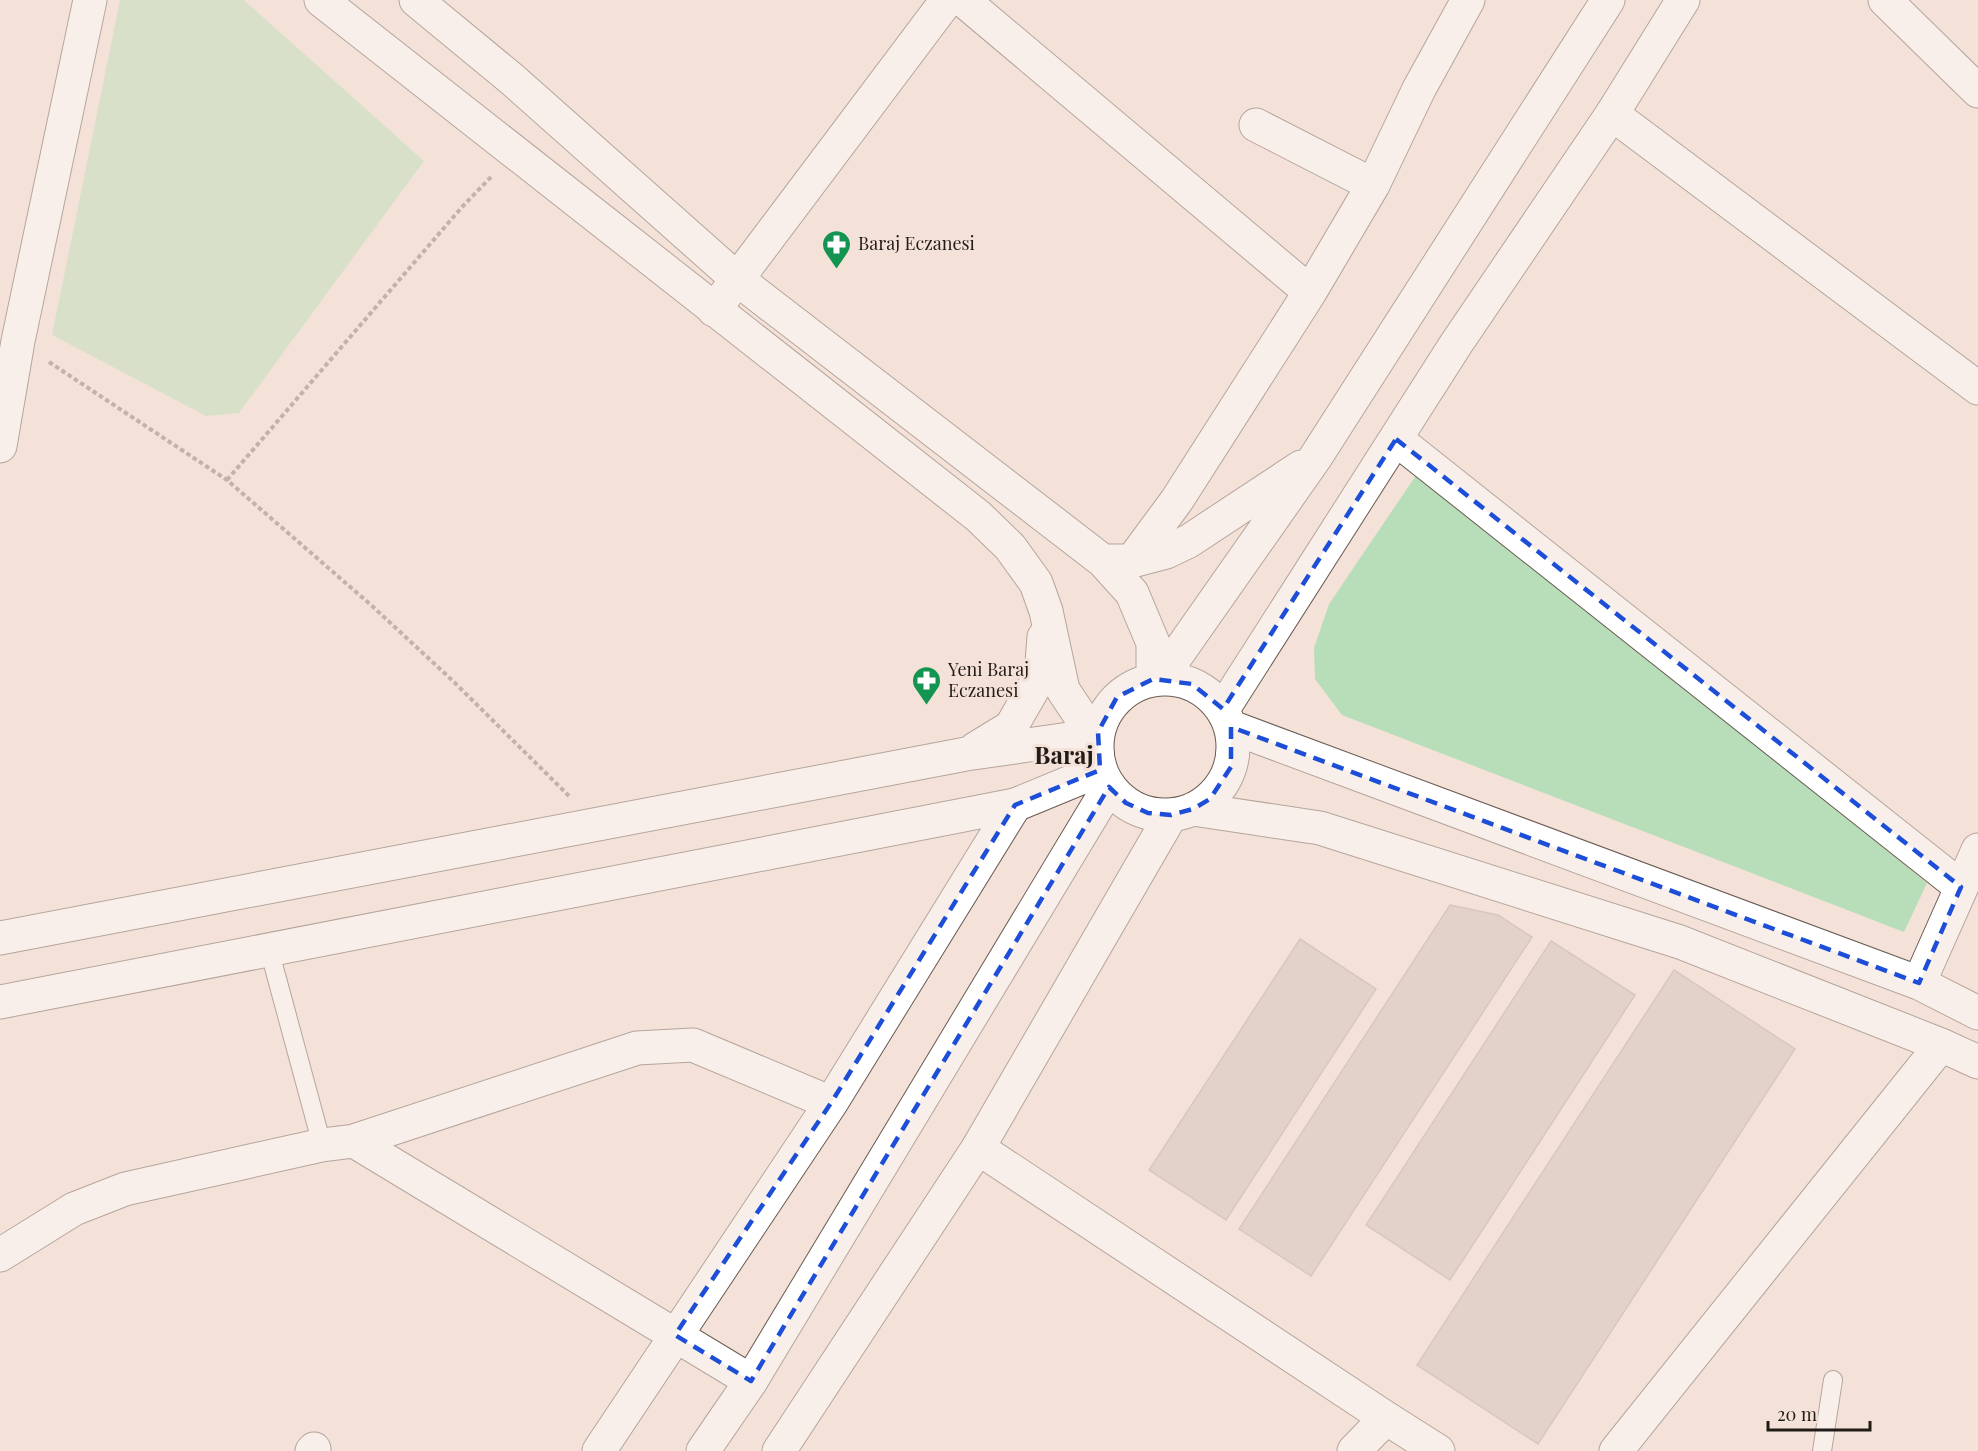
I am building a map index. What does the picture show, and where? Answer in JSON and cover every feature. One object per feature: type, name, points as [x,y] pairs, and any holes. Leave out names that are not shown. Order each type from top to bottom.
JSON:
[{"type":"street","points":[[0,446],[18,341],[90,0]]},
{"type":"street","points":[[321,0],[978,516],[1011,547],[1036,583],[1046,611],[1063,690],[1097,734]]},
{"type":"street","points":[[416,0],[513,80],[737,279],[1118,561],[1153,643],[1157,679]]},
{"type":"street","points":[[714,310],[947,0]]},
{"type":"street","points":[[963,0],[1310,291]]},
{"type":"street","points":[[1118,561],[1177,500],[1310,291],[1373,185],[1419,89],[1468,0]]},
{"type":"street","points":[[1157,679],[1315,458],[1608,0]]},
{"type":"street","points":[[1227,718],[1456,344],[1611,114],[1683,0]]},
{"type":"street","points":[[1885,0],[1978,91]]},
{"type":"street","points":[[1611,114],[1978,388]]},
{"type":"street","points":[[1256,125],[1373,185]]},
{"type":"street","points":[[1396,439],[1960,888]]},
{"type":"street","points":[[1118,561],[1166,552],[1189,541],[1315,458]]},
{"type":"street","points":[[966,754],[1011,727],[1041,675],[1046,611]]},
{"type":"street","points":[[778,1451],[978,1148],[1182,812],[1210,799],[1223,784],[1231,767],[1234,747],[1227,718],[1209,694],[1192,684],[1173,678],[1133,685],[1117,697],[1105,713],[1097,734],[1097,751],[1105,778],[1126,803],[1148,813],[1182,812],[1320,828],[1680,942],[1941,1045],[1978,1062]]},
{"type":"street","points":[[1227,718],[1919,983],[1978,1012]]},
{"type":"street","points":[[0,938],[966,754],[1097,734]]},
{"type":"street","points":[[0,1002],[1015,805],[1105,778]]},
{"type":"street","points":[[703,1451],[751,1381],[1105,778]]},
{"type":"street","points":[[599,1451],[831,1102],[1015,805]]},
{"type":"street","points":[[1919,983],[1978,850]]},
{"type":"street","points":[[0,1255],[74,1209],[125,1189],[322,1145],[354,1141],[637,1048],[693,1045],[831,1102]]},
{"type":"street","points":[[1616,1451],[1941,1045]]},
{"type":"street","points":[[354,1141],[751,1381]]},
{"type":"street","points":[[978,1148],[1438,1451]]},
{"type":"street","points":[[1354,1451],[1386,1418]]},
{"type":"lane","points":[[268,949],[322,1145]]},
{"type":"lane","points":[[1822,1451],[1833,1380]]},
{"type":"path","points":[[227,480],[462,207],[514,153]]},
{"type":"path","points":[[18,341],[227,480],[371,604],[453,681],[596,823]]},
{"type":"highlighted area","points":[[1396,439],[1961,887],[1919,983],[1231,727],[1231,767],[1210,799],[1193,809],[1171,815],[1148,813],[1126,803],[1109,787],[751,1381],[675,1335],[831,1103],[1015,805],[1100,770],[1098,732],[1117,697],[1153,679],[1192,684],[1223,709]]},
{"type":"green space","points":[[120,0],[244,0],[424,161],[239,413],[206,416],[52,335]]},
{"type":"green space","points":[[1421,468],[1927,883],[1904,932],[1342,715],[1315,679],[1314,648],[1329,604]]},
{"type":"building","points":[[1450,905],[1498,915],[1532,937],[1311,1276],[1239,1229]]},
{"type":"building","points":[[1300,939],[1376,989],[1226,1220],[1149,1170]]},
{"type":"building","points":[[1551,941],[1635,995],[1450,1280],[1366,1225]]},
{"type":"building","points":[[1674,970],[1795,1049],[1538,1444],[1417,1365]]},
{"type":"place","name":"Baraj Eczanesi","points":[[837,270]]},
{"type":"place","name":"Yeni Baraj Eczanesi","points":[[927,706]]},
{"type":"district","name":"Baraj","points":[[1064,756]]}]
